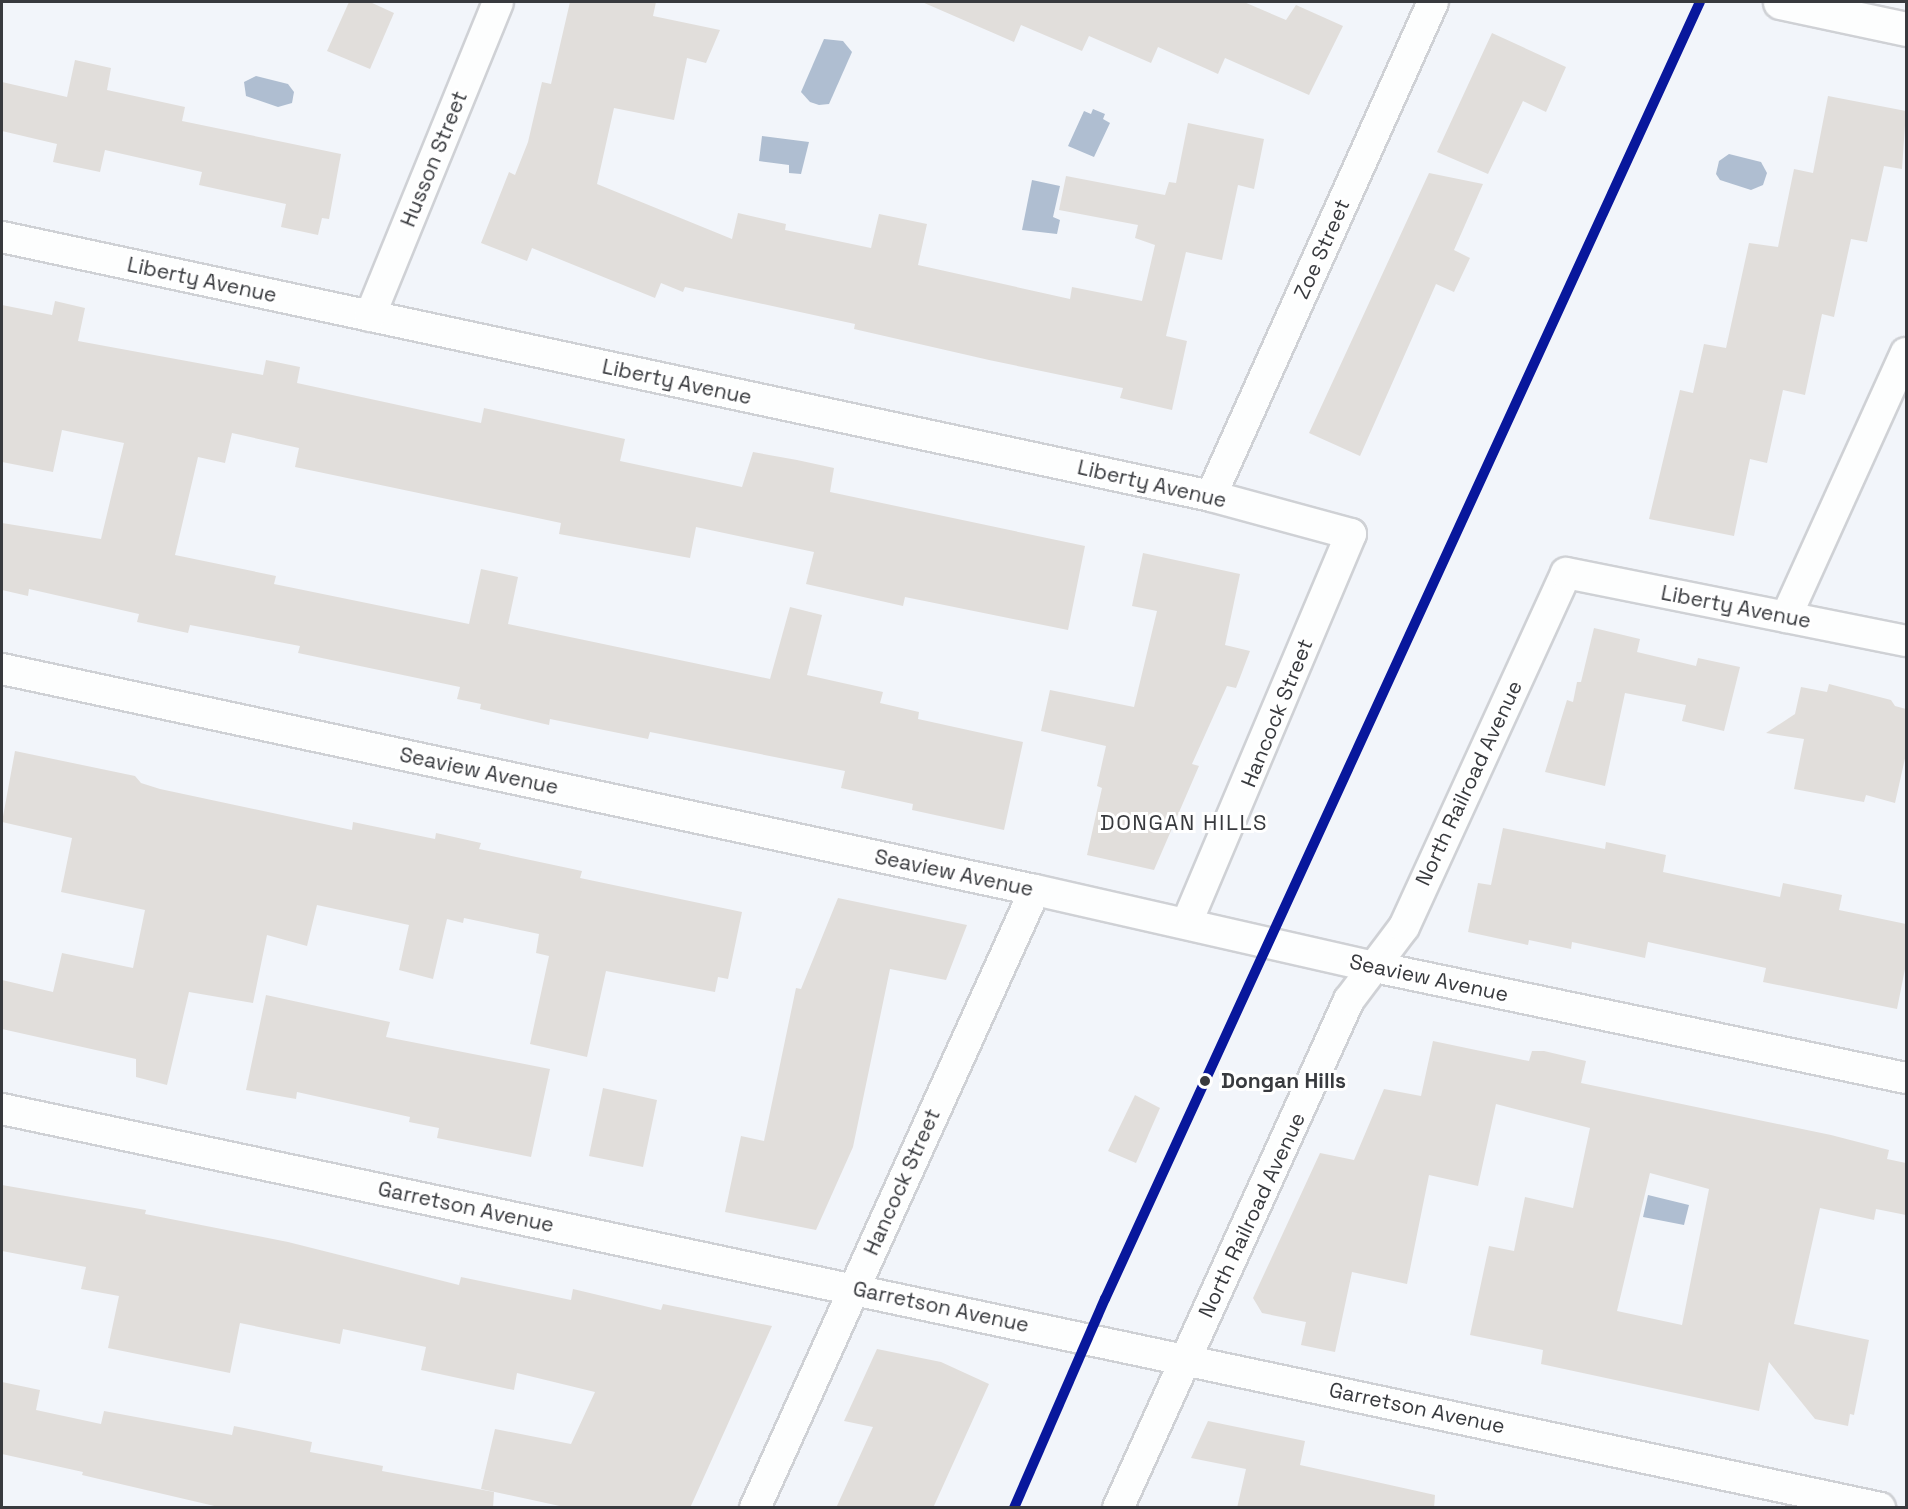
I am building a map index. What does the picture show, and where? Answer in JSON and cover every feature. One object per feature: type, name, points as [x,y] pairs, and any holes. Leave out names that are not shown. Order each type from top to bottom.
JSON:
[{"type":"street","name":"Husson Street","points":[[370,316],[498,2]]},
{"type":"street","name":"Zoe Street","points":[[1211,496],[1433,2]]},
{"type":"street","points":[[1780,2],[1906,29]]},
{"type":"street","name":"Liberty Avenue","points":[[2,237],[1211,496],[1351,534]]},
{"type":"street","points":[[1786,617],[1906,352]]},
{"type":"street","name":"Hancock Street","points":[[1187,923],[1351,534]]},
{"type":"street","name":"Liberty Avenue","points":[[1566,573],[1906,642]]},
{"type":"street","name":"North Railroad Avenue","points":[[1118,1508],[1349,1000],[1404,927],[1566,573]]},
{"type":"street","name":"Seaview Avenue","points":[[2,669],[1035,890],[1375,967],[1906,1078]]},
{"type":"street","name":"Hancock Street","points":[[755,1508],[1035,890]]},
{"type":"street","name":"Garretson Avenue","points":[[2,1109],[1880,1508]]},
{"type":"water","points":[[824,39],[843,41],[852,52],[829,104],[819,105],[810,102],[801,92]]},
{"type":"water","points":[[256,76],[288,84],[294,92],[292,103],[278,107],[246,96],[244,82]]},
{"type":"water","points":[[1093,109],[1105,114],[1103,119],[1110,123],[1094,157],[1068,146],[1084,111],[1091,114]]},
{"type":"water","points":[[762,136],[809,142],[801,174],[789,173],[789,165],[759,161]]},
{"type":"water","points":[[1729,154],[1761,162],[1767,173],[1763,185],[1751,190],[1720,180],[1716,174],[1719,161]]},
{"type":"water","points":[[1032,180],[1060,186],[1053,217],[1060,220],[1057,234],[1022,230]]},
{"type":"water","points":[[1648,1195],[1689,1205],[1684,1225],[1643,1217]]},
{"type":"building","points":[[349,2],[370,2],[394,13],[370,69],[327,51]]},
{"type":"building","points":[[570,2],[656,2],[653,16],[720,30],[706,63],[687,58],[674,120],[614,108],[597,184],[732,239],[738,213],[786,224],[785,230],[871,248],[879,214],[927,224],[918,265],[1070,299],[1072,287],[1142,301],[1155,245],[1135,238],[1138,225],[1059,210],[1066,176],[1165,195],[1169,182],[1176,183],[1188,123],[1264,139],[1254,189],[1238,185],[1222,260],[1186,252],[1166,336],[1187,341],[1172,410],[1120,398],[1123,388],[854,329],[855,324],[685,287],[683,292],[661,283],[655,298],[532,248],[527,261],[481,243],[509,172],[515,175],[528,142],[542,82],[551,84]]},
{"type":"building","points":[[922,2],[1244,2],[1286,20],[1296,5],[1343,26],[1309,95],[1225,58],[1218,74],[1158,47],[1151,63],[1089,36],[1082,51],[1021,25],[1014,42]]},
{"type":"building","points":[[1492,33],[1566,67],[1546,112],[1523,101],[1488,174],[1437,152]]},
{"type":"building","points":[[75,60],[111,68],[107,90],[185,107],[182,121],[341,154],[329,219],[322,218],[318,235],[281,227],[286,204],[199,185],[202,172],[105,150],[100,172],[53,162],[57,144],[2,131],[2,82],[67,97]]},
{"type":"building","points":[[1828,96],[1906,111],[1902,169],[1884,166],[1867,242],[1851,239],[1834,317],[1822,314],[1805,395],[1783,390],[1767,463],[1750,459],[1734,536],[1649,519],[1680,390],[1693,393],[1704,344],[1726,348],[1749,243],[1778,247],[1794,169],[1813,173]]},
{"type":"building","points":[[1429,173],[1483,184],[1454,250],[1470,258],[1454,292],[1436,284],[1360,456],[1309,433]]},
{"type":"building","points":[[55,301],[85,308],[78,341],[263,375],[266,360],[300,367],[297,383],[481,423],[484,408],[625,439],[620,461],[742,487],[753,452],[797,460],[834,468],[830,492],[1085,546],[1068,630],[905,597],[903,606],[806,584],[814,552],[696,527],[690,558],[559,534],[561,523],[295,467],[299,448],[232,433],[225,463],[198,457],[175,555],[276,576],[274,584],[469,624],[481,569],[518,577],[508,624],[770,679],[790,607],[822,615],[807,675],[883,692],[880,703],[919,712],[918,719],[1023,742],[1004,830],[912,810],[913,804],[841,788],[845,771],[650,732],[648,739],[550,719],[549,725],[480,709],[481,704],[457,699],[460,687],[298,653],[300,646],[190,625],[188,633],[137,622],[139,614],[29,589],[28,596],[2,590],[2,523],[101,539],[124,443],[62,430],[53,472],[2,462],[2,305],[52,315]]},
{"type":"building","points":[[1143,553],[1240,574],[1225,645],[1250,651],[1236,688],[1227,686],[1192,764],[1199,766],[1154,870],[1087,855],[1102,788],[1097,786],[1106,746],[1041,731],[1050,690],[1134,707],[1157,611],[1132,606]]},
{"type":"building","points":[[1594,628],[1640,639],[1637,652],[1696,666],[1698,658],[1740,667],[1724,731],[1682,721],[1686,705],[1625,693],[1605,786],[1545,772],[1567,700],[1573,702],[1577,682],[1581,682]]},
{"type":"building","points":[[1829,684],[1891,700],[1895,706],[1906,709],[1906,754],[1895,803],[1866,795],[1864,802],[1794,789],[1804,739],[1766,733],[1795,714],[1801,687],[1827,692]]},
{"type":"building","points":[[15,751],[135,776],[141,783],[160,789],[352,830],[353,822],[435,839],[436,833],[481,843],[479,849],[582,871],[580,878],[742,912],[728,979],[718,977],[715,992],[606,971],[587,1057],[530,1044],[549,956],[536,953],[539,934],[464,918],[463,923],[447,919],[433,979],[399,970],[409,925],[317,905],[307,946],[267,935],[253,1003],[189,992],[167,1085],[136,1077],[136,1059],[2,1029],[2,980],[53,992],[62,953],[133,968],[145,910],[61,892],[72,838],[2,822]]},
{"type":"building","points":[[1503,828],[1605,849],[1606,842],[1666,855],[1663,872],[1780,897],[1783,883],[1842,895],[1839,910],[1906,924],[1906,964],[1897,1009],[1763,982],[1766,968],[1648,942],[1645,958],[1572,942],[1571,949],[1529,940],[1528,945],[1468,932],[1478,883],[1491,885]]},
{"type":"building","points":[[838,898],[967,925],[946,980],[890,969],[853,1147],[816,1230],[725,1212],[741,1136],[764,1141],[796,988],[801,989]]},
{"type":"building","points":[[266,995],[390,1022],[386,1037],[550,1069],[531,1157],[437,1138],[439,1128],[409,1122],[410,1117],[297,1092],[296,1099],[246,1090]]},
{"type":"building","points":[[1433,1041],[1529,1061],[1532,1051],[1544,1051],[1586,1061],[1581,1083],[1831,1135],[1889,1150],[1887,1159],[1906,1163],[1906,1215],[1876,1209],[1874,1220],[1820,1208],[1794,1324],[1869,1340],[1854,1415],[1850,1414],[1848,1426],[1815,1419],[1769,1362],[1759,1411],[1541,1364],[1543,1350],[1470,1335],[1489,1246],[1514,1251],[1525,1197],[1573,1208],[1590,1128],[1496,1104],[1478,1186],[1429,1175],[1407,1284],[1352,1272],[1335,1352],[1301,1345],[1306,1322],[1262,1313],[1253,1298],[1320,1153],[1354,1160],[1384,1089],[1421,1096]],"holes":[[[1650,1173],[1709,1189],[1682,1325],[1617,1311]]]},
{"type":"building","points":[[603,1088],[657,1100],[643,1167],[589,1156]]},
{"type":"building","points":[[1135,1095],[1160,1108],[1136,1163],[1108,1151]]},
{"type":"building","points":[[2,1185],[146,1210],[145,1214],[288,1242],[459,1285],[461,1277],[571,1300],[573,1289],[661,1310],[663,1304],[772,1326],[690,1508],[569,1508],[481,1489],[495,1429],[571,1444],[595,1392],[517,1373],[514,1390],[421,1370],[426,1347],[343,1329],[340,1344],[240,1323],[230,1373],[108,1348],[119,1296],[81,1289],[86,1267],[2,1251]]},
{"type":"building","points":[[877,1349],[941,1362],[989,1384],[933,1508],[836,1508],[873,1427],[844,1421]]},
{"type":"building","points":[[2,1382],[40,1390],[36,1410],[101,1424],[104,1411],[232,1435],[234,1426],[312,1442],[310,1452],[383,1466],[382,1471],[494,1492],[493,1508],[223,1508],[82,1475],[83,1472],[2,1454]]},
{"type":"building","points":[[1208,1421],[1305,1441],[1300,1465],[1435,1495],[1434,1508],[1237,1508],[1246,1469],[1191,1458]]},
{"type":"transit line","points":[[1014,1508],[1105,1299],[1700,2]]},
{"type":"place","name":"Dongan Hills","points":[[1205,1081]]},
{"type":"district","name":"DONGAN HILLS","points":[[1184,823]]}]
